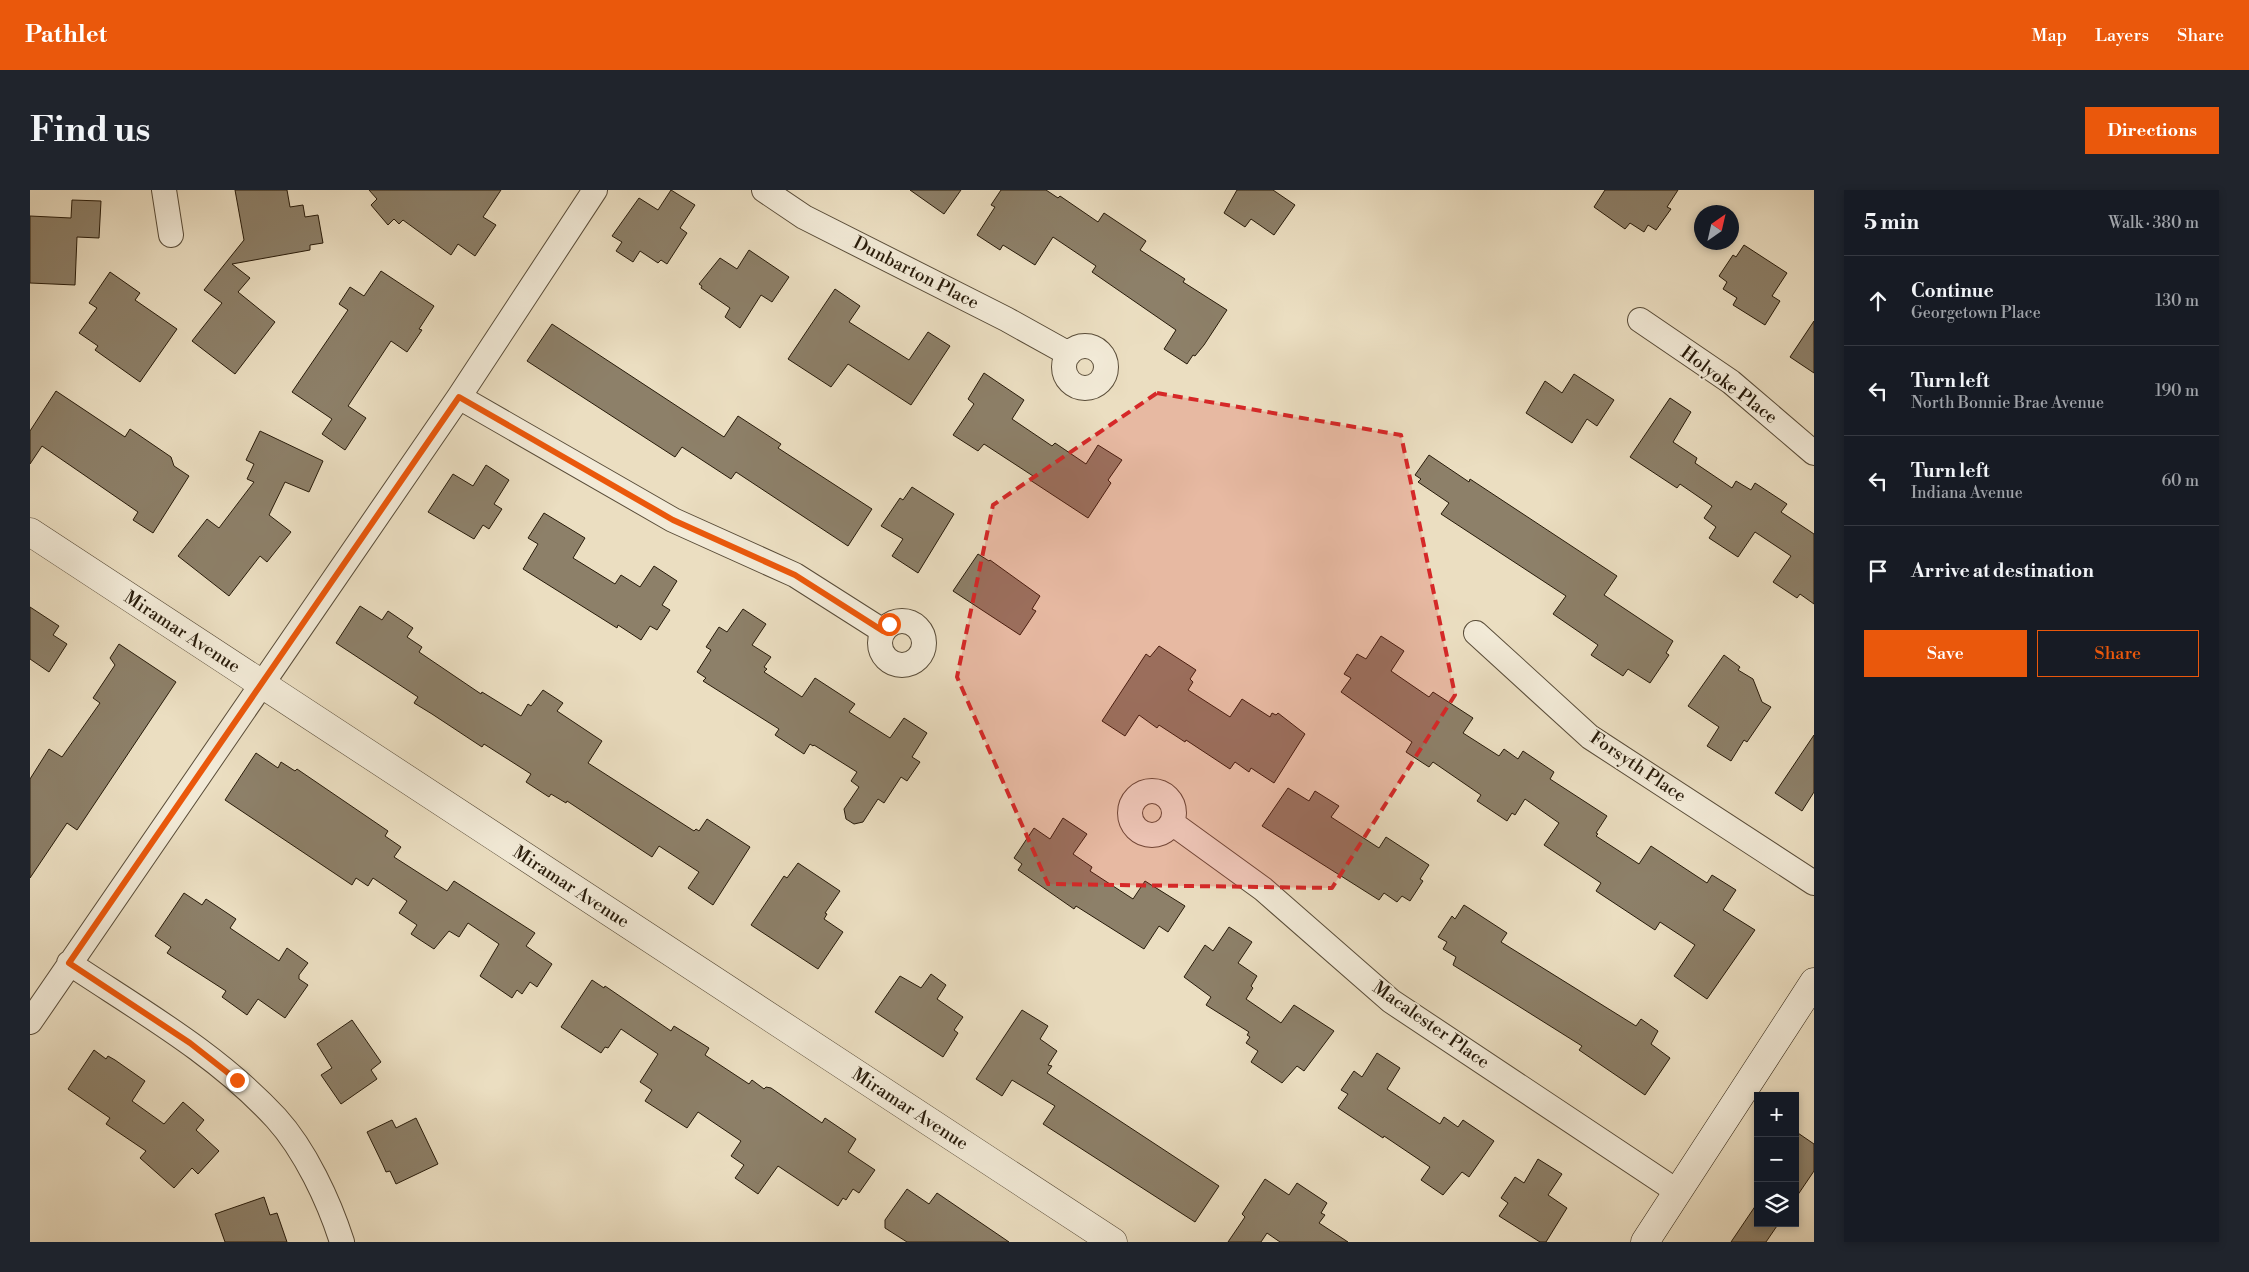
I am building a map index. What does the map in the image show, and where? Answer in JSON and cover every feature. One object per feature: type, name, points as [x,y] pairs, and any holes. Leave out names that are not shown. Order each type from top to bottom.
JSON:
[{"type":"street","points":[[164,190],[171,235]]},
{"type":"street","name":"Dunbarton Place","points":[[764,190],[804,217],[1006,319],[1069,354]]},
{"type":"street","points":[[30,1022],[260,684],[459,397],[593,191]]},
{"type":"street","name":"Holyoke Place","points":[[1640,320],[1731,382],[1814,453]]},
{"type":"street","points":[[459,397],[673,520],[795,575],[883,631]]},
{"type":"street","name":"Miramar Avenue","points":[[30,532],[1112,1242]]},
{"type":"street","name":"Forsyth Place","points":[[1476,633],[1590,737],[1814,883]]},
{"type":"street","name":"Macalester Place","points":[[1172,823],[1263,888],[1391,1001],[1678,1192]]},
{"type":"street","points":[[69,963],[190,1043],[237,1080],[277,1120],[315,1175],[342,1242]]},
{"type":"street","points":[[1645,1242],[1814,982]]},
{"type":"highlighted area","points":[[1157,393],[1401,435],[1455,695],[1332,888],[1048,884],[957,677],[993,505]]},
{"type":"building","points":[[235,190],[287,190],[290,207],[303,205],[305,217],[318,215],[323,243],[310,245],[310,250],[232,264],[250,278],[238,292],[275,322],[235,374],[192,341],[222,303],[204,290],[244,240]]},
{"type":"building","points":[[369,190],[501,190],[483,217],[496,225],[475,256],[458,244],[451,255],[403,220],[399,224],[394,219],[388,225],[371,205],[377,199]]},
{"type":"building","points":[[671,190],[695,205],[680,228],[687,233],[667,264],[661,260],[658,263],[640,251],[633,262],[616,251],[622,242],[612,236],[639,198],[658,210]]},
{"type":"building","points":[[910,190],[961,190],[944,214]]},
{"type":"building","points":[[1001,190],[1046,190],[1058,198],[1060,196],[1098,222],[1104,213],[1146,241],[1140,250],[1185,279],[1183,282],[1227,310],[1204,345],[1195,356],[1193,355],[1187,364],[1164,349],[1176,330],[1092,272],[1096,266],[1053,237],[1035,265],[1003,245],[1000,250],[977,235],[995,207],[991,205]]},
{"type":"building","points":[[1237,190],[1273,190],[1295,205],[1274,235],[1251,219],[1245,227],[1224,213]]},
{"type":"building","points":[[1605,190],[1678,190],[1667,207],[1671,209],[1656,230],[1648,225],[1644,232],[1630,223],[1625,229],[1594,207]]},
{"type":"building","points":[[72,200],[101,201],[99,238],[77,237],[75,285],[30,283],[30,216],[71,218]]},
{"type":"building","points":[[1744,245],[1787,273],[1772,296],[1780,301],[1765,325],[1733,305],[1737,298],[1723,289],[1727,282],[1719,276],[1733,255],[1736,257]]},
{"type":"building","points":[[749,250],[789,277],[772,302],[761,295],[740,328],[725,317],[730,308],[701,288],[702,286],[699,284],[720,258],[737,269]]},
{"type":"building","points":[[381,271],[434,306],[419,329],[422,330],[407,352],[391,341],[348,406],[366,418],[345,450],[322,434],[332,419],[292,392],[348,310],[339,304],[350,287],[364,296]]},
{"type":"building","points":[[110,272],[140,293],[135,300],[177,329],[140,382],[95,350],[98,346],[79,333],[97,308],[89,303]]},
{"type":"building","points":[[835,289],[860,306],[849,322],[909,360],[928,332],[950,346],[911,405],[848,364],[831,387],[788,359]]},
{"type":"building","points":[[1814,321],[1814,373],[1790,357]]},
{"type":"building","points":[[552,324],[724,437],[738,416],[781,444],[778,448],[872,509],[848,546],[736,472],[731,479],[682,447],[675,457],[527,361]]},
{"type":"building","points":[[984,373],[1024,400],[1012,419],[1052,446],[1055,443],[1086,464],[1098,445],[1122,460],[1108,480],[1111,483],[1088,518],[1030,480],[1033,476],[984,444],[978,451],[953,435],[974,404],[968,399]]},
{"type":"building","points":[[1574,374],[1614,400],[1597,426],[1587,419],[1572,443],[1526,413],[1545,381],[1562,393]]},
{"type":"building","points":[[56,391],[125,437],[130,429],[171,457],[174,466],[189,476],[153,533],[133,520],[138,512],[42,446],[30,464],[30,431]]},
{"type":"building","points":[[1670,398],[1691,412],[1673,442],[1697,458],[1695,463],[1732,488],[1736,481],[1751,490],[1755,483],[1787,504],[1781,512],[1814,534],[1814,604],[1800,594],[1797,598],[1773,582],[1791,556],[1755,532],[1738,557],[1709,538],[1716,527],[1704,518],[1712,506],[1680,484],[1677,488],[1630,457]]},
{"type":"building","points":[[260,431],[323,461],[309,492],[285,482],[269,515],[291,532],[267,562],[260,556],[229,596],[178,556],[207,519],[219,528],[254,482],[247,479],[254,464],[246,460]]},
{"type":"building","points":[[1429,455],[1469,482],[1470,479],[1617,576],[1604,595],[1673,641],[1666,653],[1669,655],[1650,683],[1628,669],[1623,676],[1591,655],[1598,645],[1553,614],[1566,596],[1441,514],[1449,503],[1418,482],[1421,479],[1415,475]]},
{"type":"building","points":[[486,465],[509,480],[494,504],[502,509],[489,529],[483,525],[474,539],[428,512],[453,474],[473,486]]},
{"type":"building","points":[[912,487],[954,514],[918,573],[892,556],[903,539],[881,526],[900,498],[903,500]]},
{"type":"building","points":[[544,513],[585,538],[573,558],[615,584],[621,575],[640,587],[654,566],[677,581],[662,605],[670,610],[657,630],[650,626],[641,640],[618,625],[617,628],[523,569],[538,544],[528,538]]},
{"type":"building","points":[[978,554],[990,560],[1040,596],[1032,609],[1036,611],[1020,635],[953,591]]},
{"type":"building","points":[[360,606],[382,620],[388,611],[413,628],[407,637],[422,647],[419,652],[481,694],[482,692],[521,716],[528,704],[531,706],[543,690],[563,703],[557,711],[602,741],[588,763],[694,831],[696,829],[699,831],[707,819],[750,847],[713,905],[688,888],[699,872],[659,846],[652,857],[567,801],[566,803],[551,794],[549,797],[526,782],[531,774],[484,744],[482,747],[414,703],[418,697],[336,643]]},
{"type":"building","points":[[30,607],[59,626],[53,635],[67,644],[49,672],[30,659]]},
{"type":"building","points":[[743,609],[766,624],[752,645],[771,657],[764,667],[767,669],[764,672],[802,697],[815,678],[855,704],[849,712],[890,738],[904,718],[927,733],[912,757],[920,762],[907,781],[901,777],[884,803],[878,799],[863,822],[854,824],[846,819],[844,809],[859,787],[851,781],[857,772],[814,745],[810,744],[804,754],[775,735],[779,729],[703,681],[706,678],[697,672],[711,650],[706,647],[719,627],[727,632]]},
{"type":"building","points":[[1381,636],[1404,651],[1391,671],[1429,697],[1433,692],[1473,718],[1463,733],[1499,756],[1504,749],[1518,759],[1523,751],[1554,772],[1550,779],[1607,816],[1596,836],[1639,864],[1651,846],[1707,883],[1712,875],[1736,890],[1723,910],[1755,930],[1707,999],[1674,976],[1695,945],[1660,922],[1655,930],[1596,891],[1601,883],[1544,845],[1559,823],[1525,799],[1515,815],[1512,813],[1507,821],[1477,801],[1481,795],[1433,762],[1429,767],[1406,752],[1412,742],[1341,692],[1351,678],[1344,674],[1357,654],[1366,659]]},
{"type":"building","points":[[119,644],[176,682],[77,830],[67,823],[30,878],[30,779],[49,749],[62,757],[100,703],[93,698],[115,665],[110,658]]},
{"type":"building","points":[[1159,646],[1196,670],[1190,679],[1193,682],[1188,690],[1230,717],[1242,699],[1270,717],[1272,713],[1276,715],[1278,713],[1305,734],[1274,783],[1251,768],[1249,772],[1235,762],[1230,769],[1186,740],[1185,742],[1159,725],[1157,728],[1139,715],[1125,736],[1102,721],[1146,654],[1150,657]]},
{"type":"building","points":[[1724,655],[1740,667],[1738,670],[1753,679],[1762,702],[1771,707],[1747,742],[1744,740],[1731,761],[1707,746],[1719,727],[1688,706]]},
{"type":"building","points":[[1814,735],[1814,792],[1802,811],[1775,793]]},
{"type":"building","points":[[256,753],[278,768],[281,762],[295,771],[297,769],[388,831],[385,836],[401,847],[394,857],[447,891],[454,881],[535,933],[526,946],[552,964],[537,987],[530,982],[522,994],[517,990],[512,998],[480,976],[499,944],[468,923],[459,937],[449,931],[434,949],[411,934],[417,925],[399,913],[407,901],[373,878],[368,886],[356,878],[352,885],[225,800]]},
{"type":"building","points":[[1288,788],[1309,801],[1315,791],[1339,806],[1331,817],[1379,848],[1386,837],[1429,865],[1420,879],[1423,881],[1410,901],[1402,896],[1397,902],[1384,893],[1379,900],[1262,826]]},
{"type":"building","points":[[1063,818],[1087,834],[1073,854],[1092,867],[1090,871],[1133,899],[1145,881],[1185,906],[1168,932],[1159,926],[1144,949],[1076,906],[1074,909],[1018,870],[1022,864],[1014,858],[1034,828],[1050,839]]},
{"type":"building","points":[[798,863],[840,891],[825,913],[827,914],[824,919],[843,932],[818,969],[751,925],[784,876],[787,878]]},
{"type":"building","points":[[184,893],[202,905],[206,899],[236,919],[230,928],[279,961],[287,948],[308,963],[299,975],[299,979],[308,985],[285,1018],[258,999],[247,1015],[222,997],[226,991],[167,953],[171,947],[155,936]]},
{"type":"building","points":[[1464,905],[1507,933],[1501,942],[1636,1026],[1641,1019],[1658,1031],[1651,1044],[1670,1058],[1645,1095],[1579,1050],[1582,1046],[1453,965],[1456,957],[1443,949],[1447,942],[1438,937],[1452,916],[1455,919]]},
{"type":"building","points":[[1229,927],[1252,942],[1238,963],[1257,976],[1251,986],[1253,988],[1246,999],[1281,1023],[1294,1005],[1334,1031],[1304,1071],[1297,1066],[1282,1083],[1251,1062],[1258,1051],[1246,1043],[1250,1037],[1247,1035],[1249,1032],[1206,1005],[1211,997],[1184,977],[1205,945],[1213,951]]},
{"type":"building","points":[[931,974],[946,985],[937,999],[963,1017],[954,1030],[958,1033],[943,1057],[875,1012],[900,976],[921,988]]},
{"type":"building","points":[[592,980],[604,988],[605,986],[671,1031],[674,1026],[709,1048],[705,1055],[749,1084],[752,1080],[764,1089],[766,1087],[771,1088],[822,1123],[825,1118],[856,1139],[848,1152],[875,1170],[859,1193],[853,1189],[846,1200],[843,1198],[838,1206],[778,1166],[758,1194],[735,1178],[744,1165],[731,1156],[741,1141],[698,1112],[687,1128],[645,1101],[652,1090],[640,1082],[658,1054],[621,1029],[608,1048],[605,1047],[601,1053],[561,1027]]},
{"type":"building","points":[[1022,1010],[1048,1026],[1040,1039],[1057,1051],[1048,1065],[1052,1066],[1047,1073],[1219,1186],[1195,1222],[1043,1124],[1055,1106],[1012,1080],[1002,1096],[976,1079]]},
{"type":"building","points":[[352,1020],[381,1062],[371,1070],[377,1079],[341,1104],[321,1075],[332,1068],[317,1044]]},
{"type":"building","points":[[94,1050],[106,1059],[108,1056],[115,1060],[145,1081],[132,1101],[164,1124],[183,1102],[204,1120],[196,1130],[219,1151],[198,1174],[192,1168],[174,1188],[140,1158],[146,1151],[106,1124],[110,1118],[68,1089]]},
{"type":"building","points":[[1377,1053],[1400,1068],[1387,1089],[1440,1124],[1444,1117],[1458,1127],[1463,1120],[1494,1141],[1469,1177],[1462,1172],[1443,1195],[1421,1180],[1430,1167],[1338,1108],[1348,1094],[1341,1090],[1354,1071],[1362,1077]]},
{"type":"building","points":[[416,1118],[438,1164],[396,1184],[390,1171],[386,1172],[367,1132],[392,1120],[396,1128]]},
{"type":"building","points":[[1799,1134],[1814,1144],[1814,1171],[1799,1193]]},
{"type":"building","points":[[1538,1159],[1562,1174],[1548,1195],[1567,1208],[1546,1242],[1540,1242],[1499,1216],[1508,1203],[1501,1198],[1515,1177],[1524,1183]]},
{"type":"building","points":[[1265,1179],[1289,1195],[1297,1183],[1327,1203],[1321,1213],[1325,1215],[1319,1223],[1348,1242],[1280,1242],[1267,1233],[1261,1242],[1228,1242],[1245,1217],[1242,1214]]},
{"type":"building","points":[[907,1189],[929,1204],[937,1193],[1009,1242],[907,1242],[885,1228],[885,1220]]},
{"type":"building","points":[[264,1197],[270,1215],[277,1213],[287,1242],[225,1242],[215,1214]]},
{"type":"building","points":[[1754,1208],[1754,1227],[1776,1227],[1766,1242],[1731,1242]]},
{"type":"route","points":[[237,1080],[190,1043],[69,963],[459,397],[673,520],[795,575],[883,631],[889,624]]}]
